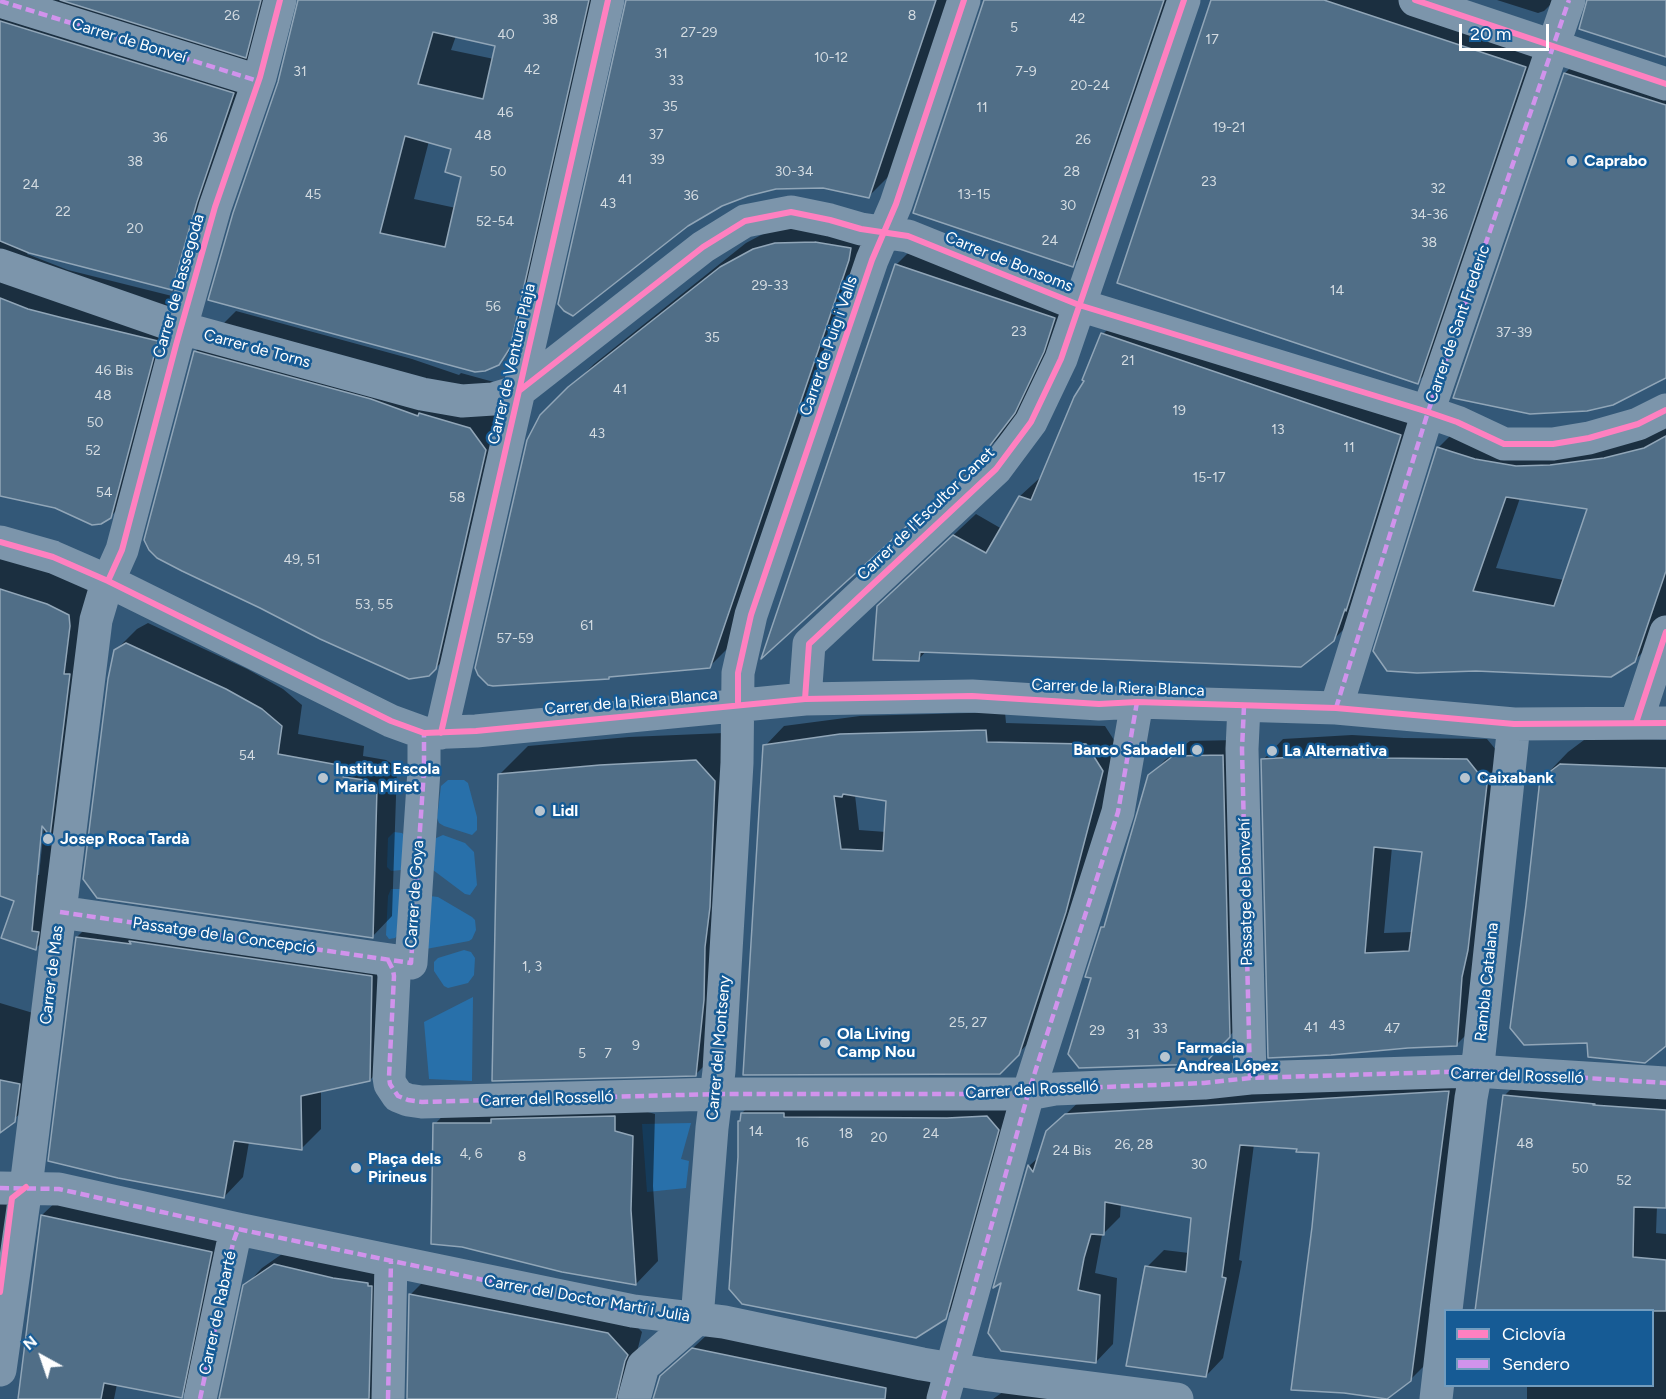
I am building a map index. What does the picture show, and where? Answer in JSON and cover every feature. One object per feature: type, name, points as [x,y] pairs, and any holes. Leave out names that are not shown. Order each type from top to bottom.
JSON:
[{"type":"street","name":"Carrer de Bassegoda","points":[[108,580],[122,550],[215,207],[258,81],[280,0]]},
{"type":"street","name":"Carrer de Ventura Plaja","points":[[433,733],[519,391],[608,0]]},
{"type":"street","name":"Carrer de Puig i Valls","points":[[738,705],[738,673],[751,615],[872,260],[884,232],[964,0]]},
{"type":"street","name":"Carrer de l'Escultor Canet","points":[[805,699],[809,644],[996,470],[1031,422],[1061,359],[1184,0]]},
{"type":"street","points":[[1415,0],[1666,84]]},
{"type":"street","name":"Carrer de Sant Frederic","points":[[1336,708],[1428,412],[1569,0]]},
{"type":"street","name":"Carrer de Bonveí","points":[[0,2],[258,81]]},
{"type":"street","name":"Carrer de Bonsoms","points":[[519,391],[702,247],[745,221],[791,212],[831,220],[861,230],[908,236],[1079,305],[1428,412],[1457,422],[1504,444],[1553,444],[1589,438],[1638,424],[1666,410]]},
{"type":"street","name":"Carrer de Torns","points":[[0,265],[181,328],[422,394],[462,401],[493,399],[519,391]]},
{"type":"street","name":"Carrer de la Riera Blanca","points":[[0,542],[53,557],[108,580],[391,721],[433,733],[805,699],[972,696],[1099,704],[1137,702],[1336,708],[1514,724],[1651,723]]},
{"type":"street","name":"Carrer de Mas","points":[[0,1370],[13,1188],[60,912],[96,620],[108,580]]},
{"type":"street","points":[[1651,723],[1666,632]]},
{"type":"street","points":[[947,1384],[1028,1094],[1118,812],[1137,702]]},
{"type":"street","name":"Carrer del Montseny","points":[[697,1319],[712,1128],[717,1094],[737,775],[738,705]]},
{"type":"street","name":"Passatge de Bonvehí","points":[[1244,706],[1242,749],[1250,1078]]},
{"type":"street","name":"Rambla Catalana","points":[[1446,1309],[1474,1071],[1479,1055],[1514,724]]},
{"type":"street","name":"Carrer de Goya","points":[[388,960],[411,963],[424,770],[433,733]]},
{"type":"street","name":"Passatge de la Concepció","points":[[60,912],[388,960]]},
{"type":"street","name":"Carrer de Goya","points":[[388,960],[394,976],[389,1077],[390,1084],[399,1096]]},
{"type":"street","name":"Carrer del Rosselló","points":[[399,1096],[408,1100],[438,1102],[717,1094],[1028,1094],[1055,1089],[1204,1083],[1250,1078],[1474,1071],[1666,1083]]},
{"type":"street","name":"Carrer del Doctor Martí i Julià","points":[[13,1188],[60,1189],[238,1229],[633,1311],[724,1322],[947,1384],[1177,1399]]},
{"type":"street","name":"Carrer de Rabarté","points":[[200,1399],[233,1243],[238,1229]]},
{"type":"street","points":[[388,1399],[391,1261]]},
{"type":"street","points":[[633,1311],[643,1366],[634,1399]]},
{"type":"street","points":[[643,1366],[697,1319]]},
{"type":"street","name":"Rambla Catalana","points":[[1436,1399],[1444,1329]]},
{"type":"shaded area","points":[[448,780],[464,780],[468,783],[477,817],[477,830],[472,835],[439,823],[437,818],[441,786]]},
{"type":"shaded area","points":[[394,832],[405,836],[401,870],[391,871],[387,867],[388,838]]},
{"type":"shaded area","points":[[443,835],[465,843],[474,852],[477,885],[470,895],[465,894],[433,870],[434,839]]},
{"type":"shaded area","points":[[391,889],[401,889],[397,936],[389,939],[386,935],[388,896]]},
{"type":"shaded area","points":[[430,896],[438,897],[475,920],[476,930],[472,939],[426,949]]},
{"type":"shaded area","points":[[464,950],[471,952],[475,958],[474,975],[468,983],[448,988],[444,986],[434,971],[434,962],[438,958]]},
{"type":"shaded area","points":[[473,997],[472,1081],[429,1079],[424,1022]]},
{"type":"shaded area","points":[[691,1123],[681,1159],[689,1161],[686,1188],[647,1192],[642,1124]]},
{"type":"building","points":[[60,0],[261,0],[246,58]]},
{"type":"building","points":[[298,0],[589,0],[510,348],[499,365],[485,371],[475,372],[208,300],[233,213],[278,82]],"holes":[[[433,32],[495,46],[483,99],[418,84]],[[405,136],[451,149],[445,172],[461,177],[445,247],[380,233]]]},
{"type":"building","points":[[626,0],[936,0],[869,198],[823,188],[776,189],[722,206],[688,226],[573,316],[558,304]]},
{"type":"building","points":[[984,0],[1164,0],[1073,267],[913,213]]},
{"type":"building","points":[[1211,0],[1324,0],[1526,67],[1418,384],[1117,283]]},
{"type":"building","points":[[1587,0],[1666,0],[1666,57],[1579,29]]},
{"type":"building","points":[[0,21],[234,93],[197,202],[172,290],[29,253],[0,241]]},
{"type":"building","points":[[1564,73],[1666,105],[1666,378],[1613,405],[1587,411],[1530,414],[1453,398]]},
{"type":"building","points":[[815,242],[851,248],[849,260],[710,668],[609,677],[609,679],[488,685],[478,675],[475,668],[527,440],[540,415],[568,387],[720,267],[753,249],[775,243]]},
{"type":"building","points":[[895,264],[1055,318],[1044,352],[1015,413],[982,456],[761,659]]},
{"type":"building","points":[[0,298],[28,309],[158,341],[111,518],[101,524],[92,525],[55,508],[0,496]]},
{"type":"building","points":[[1101,333],[1401,435],[1346,611],[1345,609],[1334,641],[1301,667],[920,652],[919,661],[873,660],[877,606],[953,535],[986,553],[1019,496],[1031,500],[1074,397],[1084,381],[1082,380]]},
{"type":"building","points":[[194,351],[371,399],[418,416],[419,413],[470,428],[486,450],[436,669],[429,676],[409,679],[320,639],[157,558],[149,550],[144,540]]},
{"type":"building","points":[[1666,436],[1666,571],[1635,662],[1611,677],[1476,671],[1417,673],[1387,671],[1373,651],[1437,447],[1475,459],[1516,466],[1550,465],[1604,458],[1644,448]],"holes":[[[1506,497],[1587,509],[1554,606],[1473,591]]]},
{"type":"building","points":[[0,589],[47,604],[69,615],[70,626],[64,674],[70,674],[50,836],[42,826],[32,931],[39,932],[36,950],[1,938],[14,901],[0,896]]},
{"type":"building","points":[[126,643],[226,689],[262,709],[282,726],[278,754],[344,766],[343,777],[365,780],[377,788],[373,938],[97,898],[83,879],[108,679],[114,650]]},
{"type":"building","points":[[986,730],[987,742],[1086,744],[1103,771],[1066,912],[1019,1055],[1000,1074],[743,1075],[763,745],[840,734]],"holes":[[[843,794],[886,801],[883,851],[841,849],[834,796],[842,797]]]},
{"type":"building","points":[[1223,755],[1230,1037],[1204,1064],[1079,1068],[1068,1054],[1091,978],[1085,977],[1101,927],[1104,927],[1148,775],[1173,756]]},
{"type":"building","points":[[1330,755],[1467,759],[1487,784],[1468,950],[1462,977],[1457,1046],[1268,1058],[1261,759]],"holes":[[[1374,847],[1422,852],[1409,951],[1365,953]]]},
{"type":"building","points":[[696,760],[715,781],[710,907],[696,1076],[492,1081],[498,774]]},
{"type":"building","points":[[1560,764],[1666,768],[1666,1046],[1645,1063],[1588,1057],[1587,1043],[1524,1045],[1510,1028],[1540,779]]},
{"type":"building","points":[[76,937],[131,944],[129,941],[372,976],[370,1081],[301,1096],[302,1150],[234,1141],[224,1198],[118,1178],[48,1161]]},
{"type":"building","points":[[0,1080],[20,1084],[15,1122],[0,1133]]},
{"type":"building","points":[[1449,1091],[1411,1381],[1387,1399],[1344,1393],[1291,1390],[1319,1153],[1296,1152],[1297,1149],[1240,1145],[1222,1277],[1226,1278],[1206,1377],[1126,1366],[1145,1266],[1186,1272],[1191,1218],[1105,1202],[1104,1235],[1091,1234],[1078,1290],[1100,1295],[1096,1363],[1001,1351],[988,1333],[1001,1283],[993,1288],[1028,1165],[1033,1172],[1046,1131],[1065,1114]]},
{"type":"building","points":[[1503,1095],[1666,1110],[1666,1208],[1634,1207],[1633,1257],[1666,1260],[1666,1311],[1654,1311],[1654,1309],[1475,1309]]},
{"type":"building","points":[[741,1113],[784,1113],[784,1117],[947,1118],[987,1116],[999,1130],[946,1319],[916,1338],[742,1304],[729,1289],[738,1157],[738,1121],[740,1121]]},
{"type":"building","points":[[615,1116],[615,1131],[633,1136],[631,1210],[636,1285],[562,1272],[462,1247],[431,1244],[433,1123],[491,1123],[491,1119]]},
{"type":"building","points":[[41,1215],[212,1252],[182,1398],[104,1383],[101,1399],[18,1399]]},
{"type":"building","points":[[274,1264],[333,1278],[368,1283],[368,1286],[372,1286],[369,1399],[219,1399],[243,1285]]},
{"type":"building","points":[[409,1294],[608,1333],[628,1355],[616,1399],[407,1399]]},
{"type":"building","points":[[692,1348],[886,1388],[885,1399],[653,1399],[660,1376]]},
{"type":"marked path","points":[[1336,708],[1428,412],[1569,0]]},
{"type":"marked path","points":[[0,1],[258,81]]},
{"type":"marked path","points":[[943,1399],[1028,1094],[1118,812],[1137,702]]},
{"type":"marked path","points":[[1244,706],[1242,749],[1250,1078]]},
{"type":"marked path","points":[[60,912],[411,963],[424,770],[424,733]]},
{"type":"marked path","points":[[388,960],[394,976],[390,1084],[398,1096],[422,1102],[717,1094],[1028,1094],[1055,1089],[1204,1083],[1250,1078],[1475,1071],[1666,1083]]},
{"type":"marked path","points":[[0,1188],[59,1189],[238,1229],[633,1311]]},
{"type":"marked path","points":[[200,1399],[233,1243],[238,1229]]},
{"type":"marked path","points":[[388,1399],[391,1261]]},
{"type":"cycle path","points":[[108,581],[122,550],[215,207],[260,77],[280,0]]},
{"type":"cycle path","points":[[441,733],[608,0]]},
{"type":"cycle path","points":[[738,705],[738,673],[751,615],[872,260],[896,204],[964,0]]},
{"type":"cycle path","points":[[805,699],[809,644],[996,469],[1031,422],[1061,359],[1184,0]]},
{"type":"cycle path","points":[[1415,0],[1666,84]]},
{"type":"cycle path","points":[[519,391],[703,247],[745,221],[791,212],[861,229],[908,236],[1079,305],[1428,412],[1457,422],[1504,444],[1553,444],[1589,438],[1638,424],[1666,410]]},
{"type":"cycle path","points":[[0,542],[53,557],[108,581],[391,721],[424,733],[476,731],[805,699],[972,696],[1099,704],[1137,702],[1336,708],[1514,724],[1666,723]]},
{"type":"cycle path","points":[[1636,723],[1666,632]]},
{"type":"cycle path","points":[[0,1292],[12,1198],[26,1187]]},
{"type":"place","name":"Caprabo","points":[[1572,161]]},
{"type":"place","name":"Banco Sabadell","points":[[1197,750]]},
{"type":"place","name":"La Alternativa","points":[[1272,751]]},
{"type":"place","name":"Institut Escola Maria Miret","points":[[323,778]]},
{"type":"place","name":"Caixabank","points":[[1465,778]]},
{"type":"place","name":"Lidl","points":[[540,811]]},
{"type":"place","name":"Josep Roca Tardà","points":[[48,839]]},
{"type":"place","name":"Ola Living Camp Nou","points":[[825,1043]]},
{"type":"place","name":"Farmacia Andrea López","points":[[1165,1057]]},
{"type":"place","name":"Plaça dels Pirineus","points":[[356,1168]]}]
